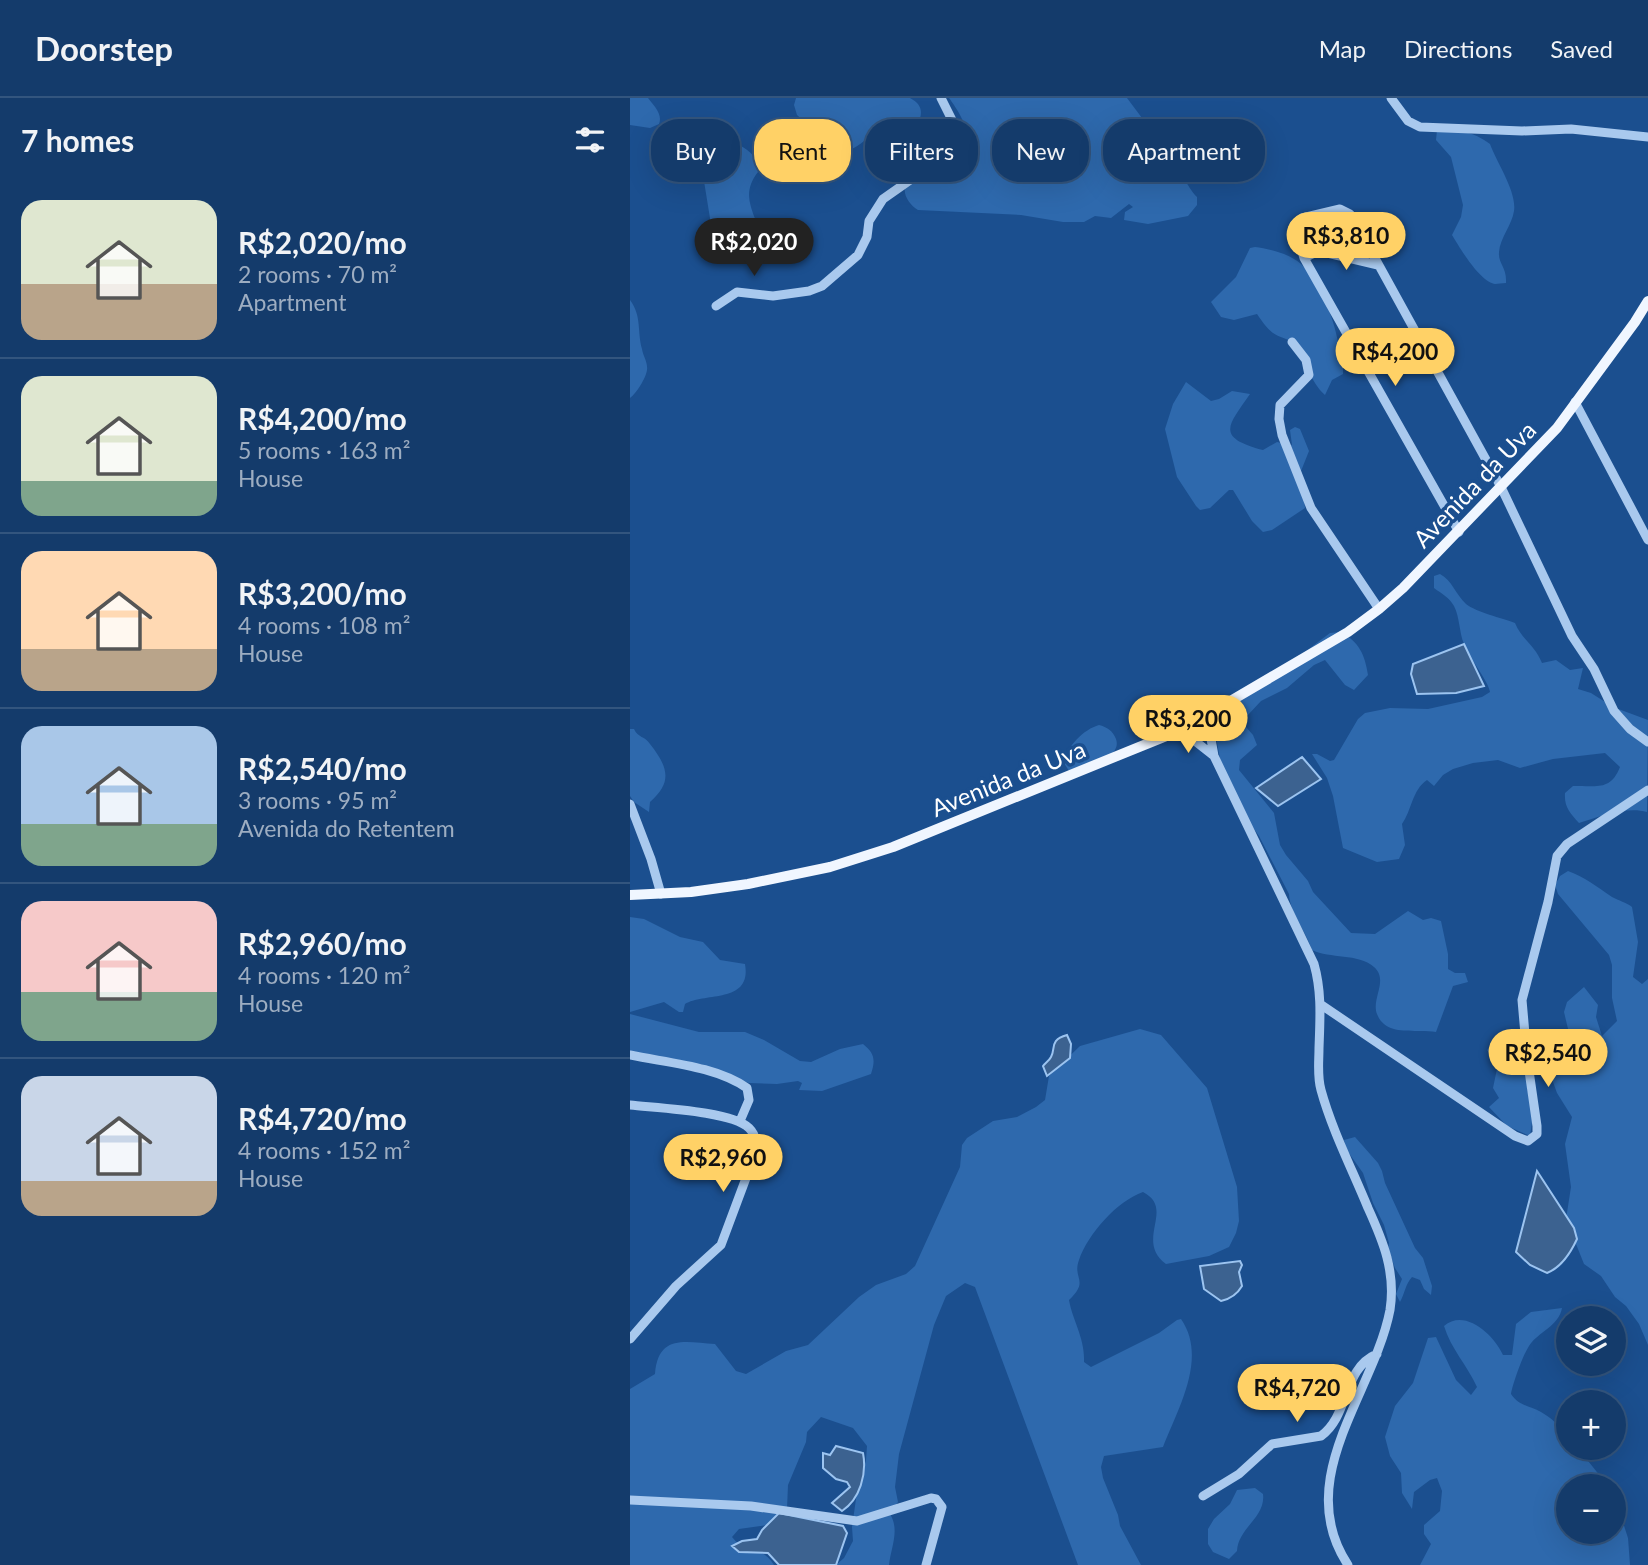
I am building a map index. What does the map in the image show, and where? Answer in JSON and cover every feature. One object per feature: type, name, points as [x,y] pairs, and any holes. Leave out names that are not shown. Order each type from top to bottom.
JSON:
[{"type":"main road","name":"Avenida da Uva","points":[[630,895],[691,892],[748,884],[862,859],[1181,730],[1207,716],[1348,632],[1379,609],[1459,532],[1557,428],[1648,301]]},
{"type":"street","points":[[716,306],[737,292],[774,296],[809,291],[822,286],[846,268],[864,246],[869,221],[883,199],[957,145],[957,130],[941,98]]},
{"type":"street","points":[[1391,98],[1408,121],[1420,127],[1522,131],[1571,129],[1648,137]]},
{"type":"street","points":[[1459,532],[1304,258],[1295,229],[1296,222],[1301,218],[1340,209],[1350,214],[1354,220],[1502,487],[1559,614],[1598,676],[1614,711],[1630,729],[1648,742]]},
{"type":"street","points":[[1304,258],[1319,251],[1378,265]]},
{"type":"street","points":[[1292,342],[1306,360],[1308,375],[1280,405],[1282,435],[1311,508],[1379,609]]},
{"type":"street","points":[[1575,402],[1648,540]]},
{"type":"street","points":[[1207,716],[1214,756],[1303,938],[1319,983],[1320,1088],[1380,1234],[1391,1270],[1390,1308],[1377,1354],[1340,1436],[1331,1479],[1331,1523],[1335,1542],[1348,1565]]},
{"type":"street","points":[[1181,730],[1214,756]]},
{"type":"street","points":[[1320,1004],[1515,1136],[1528,1141],[1534,1138],[1537,1134],[1537,1114],[1527,1057],[1522,1000],[1557,856],[1567,844],[1648,790]]},
{"type":"street","points":[[630,804],[661,894]]},
{"type":"street","points":[[630,1055],[703,1070],[735,1080],[747,1088],[749,1100],[740,1121]]},
{"type":"street","points":[[630,1105],[707,1114],[740,1121],[754,1135],[756,1143],[755,1154],[741,1185],[721,1245],[676,1286],[630,1339]]},
{"type":"street","points":[[1203,1496],[1239,1474],[1272,1444],[1326,1433],[1336,1418],[1360,1364],[1377,1354]]},
{"type":"street","points":[[630,1500],[751,1506],[857,1521],[931,1498],[936,1499],[942,1507],[926,1565]]},
{"type":"shaded area","points":[[630,98],[648,98],[659,113],[660,119],[651,119],[650,128],[630,125]]},
{"type":"shaded area","points":[[796,98],[910,98],[919,106],[921,115],[919,119],[865,119],[865,140],[851,149],[851,119],[801,119],[794,105]]},
{"type":"shaded area","points":[[949,98],[1127,98],[1143,119],[1103,119],[1103,182],[1186,182],[1197,197],[1197,205],[1188,216],[1148,224],[1124,220],[1125,212],[1133,207],[1129,204],[1111,218],[1095,216],[1084,222],[1063,222],[1021,215],[918,210],[912,206],[905,193],[905,186],[910,182],[978,182],[978,119],[962,119]]},
{"type":"shaded area","points":[[1437,130],[1465,132],[1490,144],[1506,178],[1513,195],[1514,211],[1499,252],[1506,283],[1495,284],[1483,277],[1470,263],[1452,235],[1461,217],[1463,205],[1451,157],[1436,140]]},
{"type":"shaded area","points":[[740,145],[754,158],[754,179],[749,196],[756,221],[781,229],[793,241],[775,257],[753,263],[731,259],[714,243],[704,182],[740,182]]},
{"type":"shaded area","points":[[1250,248],[1280,252],[1296,260],[1308,271],[1325,301],[1338,342],[1343,343],[1343,374],[1332,380],[1325,395],[1312,377],[1297,343],[1274,333],[1257,314],[1234,320],[1221,317],[1211,302],[1236,277]]},
{"type":"shaded area","points":[[630,300],[638,318],[647,367],[643,381],[630,398]]},
{"type":"shaded area","points":[[1186,382],[1211,401],[1232,391],[1250,394],[1236,414],[1230,429],[1232,435],[1248,445],[1263,450],[1277,442],[1292,445],[1290,430],[1295,427],[1300,429],[1309,451],[1301,471],[1305,508],[1272,530],[1263,532],[1252,521],[1233,490],[1229,490],[1210,508],[1200,510],[1196,506],[1177,477],[1165,429],[1173,404]]},
{"type":"shaded area","points":[[1440,574],[1470,607],[1515,623],[1542,663],[1556,660],[1570,670],[1583,668],[1578,689],[1591,693],[1613,707],[1648,720],[1647,812],[1622,811],[1579,823],[1570,813],[1565,793],[1573,786],[1601,786],[1616,775],[1620,767],[1605,753],[1553,759],[1520,768],[1498,760],[1453,769],[1443,775],[1434,786],[1427,780],[1422,784],[1402,824],[1405,845],[1399,859],[1377,862],[1343,848],[1333,796],[1327,778],[1312,754],[1334,760],[1358,719],[1365,713],[1390,708],[1428,709],[1482,697],[1490,692],[1464,644],[1454,606],[1434,588],[1434,576]]},
{"type":"shaded area","points":[[1340,632],[1360,649],[1368,675],[1354,690],[1345,685],[1325,660],[1314,665],[1287,688],[1261,701],[1247,716],[1246,727],[1257,745],[1240,760],[1239,770],[1274,813],[1280,845],[1286,855],[1308,881],[1313,892],[1351,933],[1375,934],[1408,911],[1423,920],[1431,918],[1441,921],[1448,954],[1448,969],[1455,973],[1465,973],[1468,982],[1453,986],[1436,1032],[1387,1026],[1377,1014],[1380,978],[1374,967],[1360,960],[1312,950],[1292,909],[1289,894],[1223,775],[1213,721],[1330,633]]},
{"type":"shaded area","points":[[1464,644],[1484,686],[1456,693],[1417,694],[1411,674],[1413,664]]},
{"type":"shaded area","points":[[1099,725],[1115,736],[1117,746],[1108,757],[1069,771],[1064,763],[1072,745],[1087,730]]},
{"type":"shaded area","points":[[630,729],[634,729],[648,741],[664,767],[665,781],[650,802],[649,812],[630,796]]},
{"type":"shaded area","points":[[1302,757],[1321,779],[1278,806],[1256,788]]},
{"type":"shaded area","points":[[1568,871],[1632,907],[1638,942],[1633,977],[1642,984],[1648,979],[1648,1345],[1639,1324],[1626,1306],[1615,1297],[1601,1276],[1584,1264],[1566,1219],[1571,1187],[1565,1144],[1572,1117],[1557,1093],[1552,1070],[1569,1033],[1564,1012],[1567,1002],[1584,987],[1598,1005],[1596,1017],[1602,1036],[1617,1021],[1612,998],[1612,965],[1609,955],[1558,894],[1555,885],[1560,876]]},
{"type":"shaded area","points":[[630,917],[644,919],[680,937],[703,942],[720,960],[745,964],[745,977],[741,985],[734,991],[685,1004],[683,1012],[664,1002],[630,1012]]},
{"type":"shaded area","points":[[630,1014],[699,1032],[745,1032],[800,1061],[811,1062],[840,1049],[863,1044],[873,1057],[873,1069],[871,1074],[822,1091],[799,1090],[802,1083],[798,1081],[777,1084],[749,1083],[685,1062],[630,1058]]},
{"type":"shaded area","points":[[1140,1029],[1161,1035],[1207,1088],[1237,1187],[1239,1221],[1229,1247],[1209,1256],[1166,1264],[1157,1255],[1154,1245],[1156,1207],[1152,1199],[1143,1192],[1123,1203],[1096,1229],[1077,1266],[1080,1284],[1069,1300],[1083,1345],[1084,1362],[1091,1367],[1159,1333],[1177,1320],[1181,1319],[1189,1334],[1192,1350],[1188,1383],[1163,1447],[1104,1456],[1101,1467],[1120,1526],[1141,1565],[1078,1565],[975,1287],[965,1283],[946,1296],[934,1325],[899,1454],[895,1487],[898,1502],[890,1514],[895,1532],[889,1565],[836,1565],[844,1558],[853,1541],[852,1527],[857,1492],[867,1446],[853,1428],[821,1417],[807,1432],[806,1442],[788,1485],[787,1509],[775,1524],[739,1529],[732,1537],[743,1546],[764,1554],[774,1565],[630,1565],[630,1389],[655,1374],[661,1352],[675,1343],[715,1344],[736,1371],[746,1374],[786,1351],[808,1345],[859,1297],[876,1285],[906,1274],[915,1266],[960,1167],[962,1145],[967,1138],[993,1121],[1017,1117],[1045,1100],[1049,1076],[1080,1046]]},
{"type":"shaded area","points":[[1067,1035],[1071,1044],[1070,1058],[1047,1076],[1043,1066],[1051,1057],[1055,1042]]},
{"type":"shaded area","points":[[1502,1036],[1524,1049],[1530,1079],[1527,1088],[1533,1116],[1530,1136],[1507,1126],[1489,1107],[1499,1098],[1493,1088],[1498,1064],[1487,1050]]},
{"type":"shaded area","points":[[1355,1137],[1382,1171],[1415,1248],[1423,1258],[1432,1286],[1431,1295],[1420,1280],[1412,1277],[1400,1302],[1396,1294],[1402,1279],[1388,1249],[1384,1225],[1363,1173],[1346,1149],[1344,1140]]},
{"type":"shaded area","points":[[1537,1171],[1574,1228],[1577,1239],[1562,1263],[1547,1273],[1530,1265],[1516,1252]]},
{"type":"shaded area","points":[[1240,1261],[1242,1286],[1228,1299],[1221,1301],[1204,1289],[1200,1266]]},
{"type":"shaded area","points":[[1556,1309],[1556,1321],[1529,1346],[1518,1369],[1511,1394],[1521,1403],[1541,1412],[1556,1423],[1556,1460],[1587,1460],[1598,1474],[1556,1474],[1556,1544],[1626,1544],[1626,1532],[1630,1565],[1420,1565],[1431,1544],[1424,1534],[1424,1525],[1440,1511],[1442,1491],[1437,1478],[1430,1480],[1414,1492],[1412,1509],[1402,1493],[1401,1473],[1390,1456],[1385,1437],[1395,1406],[1413,1383],[1428,1338],[1436,1337],[1456,1380],[1471,1395],[1477,1387],[1444,1326],[1452,1321],[1470,1322],[1486,1332],[1503,1355],[1512,1355],[1516,1324],[1531,1312]]},
{"type":"shaded area","points":[[836,1446],[863,1453],[864,1461],[858,1493],[842,1511],[832,1503],[850,1487],[847,1482],[836,1479],[823,1468],[823,1453],[830,1455]]},
{"type":"shaded area","points":[[1255,1488],[1263,1494],[1263,1502],[1242,1536],[1237,1551],[1229,1559],[1213,1552],[1208,1544],[1208,1529],[1214,1519],[1230,1504],[1237,1490]]},
{"type":"shaded area","points":[[779,1513],[843,1526],[847,1533],[836,1565],[779,1565],[768,1553],[739,1552],[732,1546],[742,1541],[757,1539]]}]
